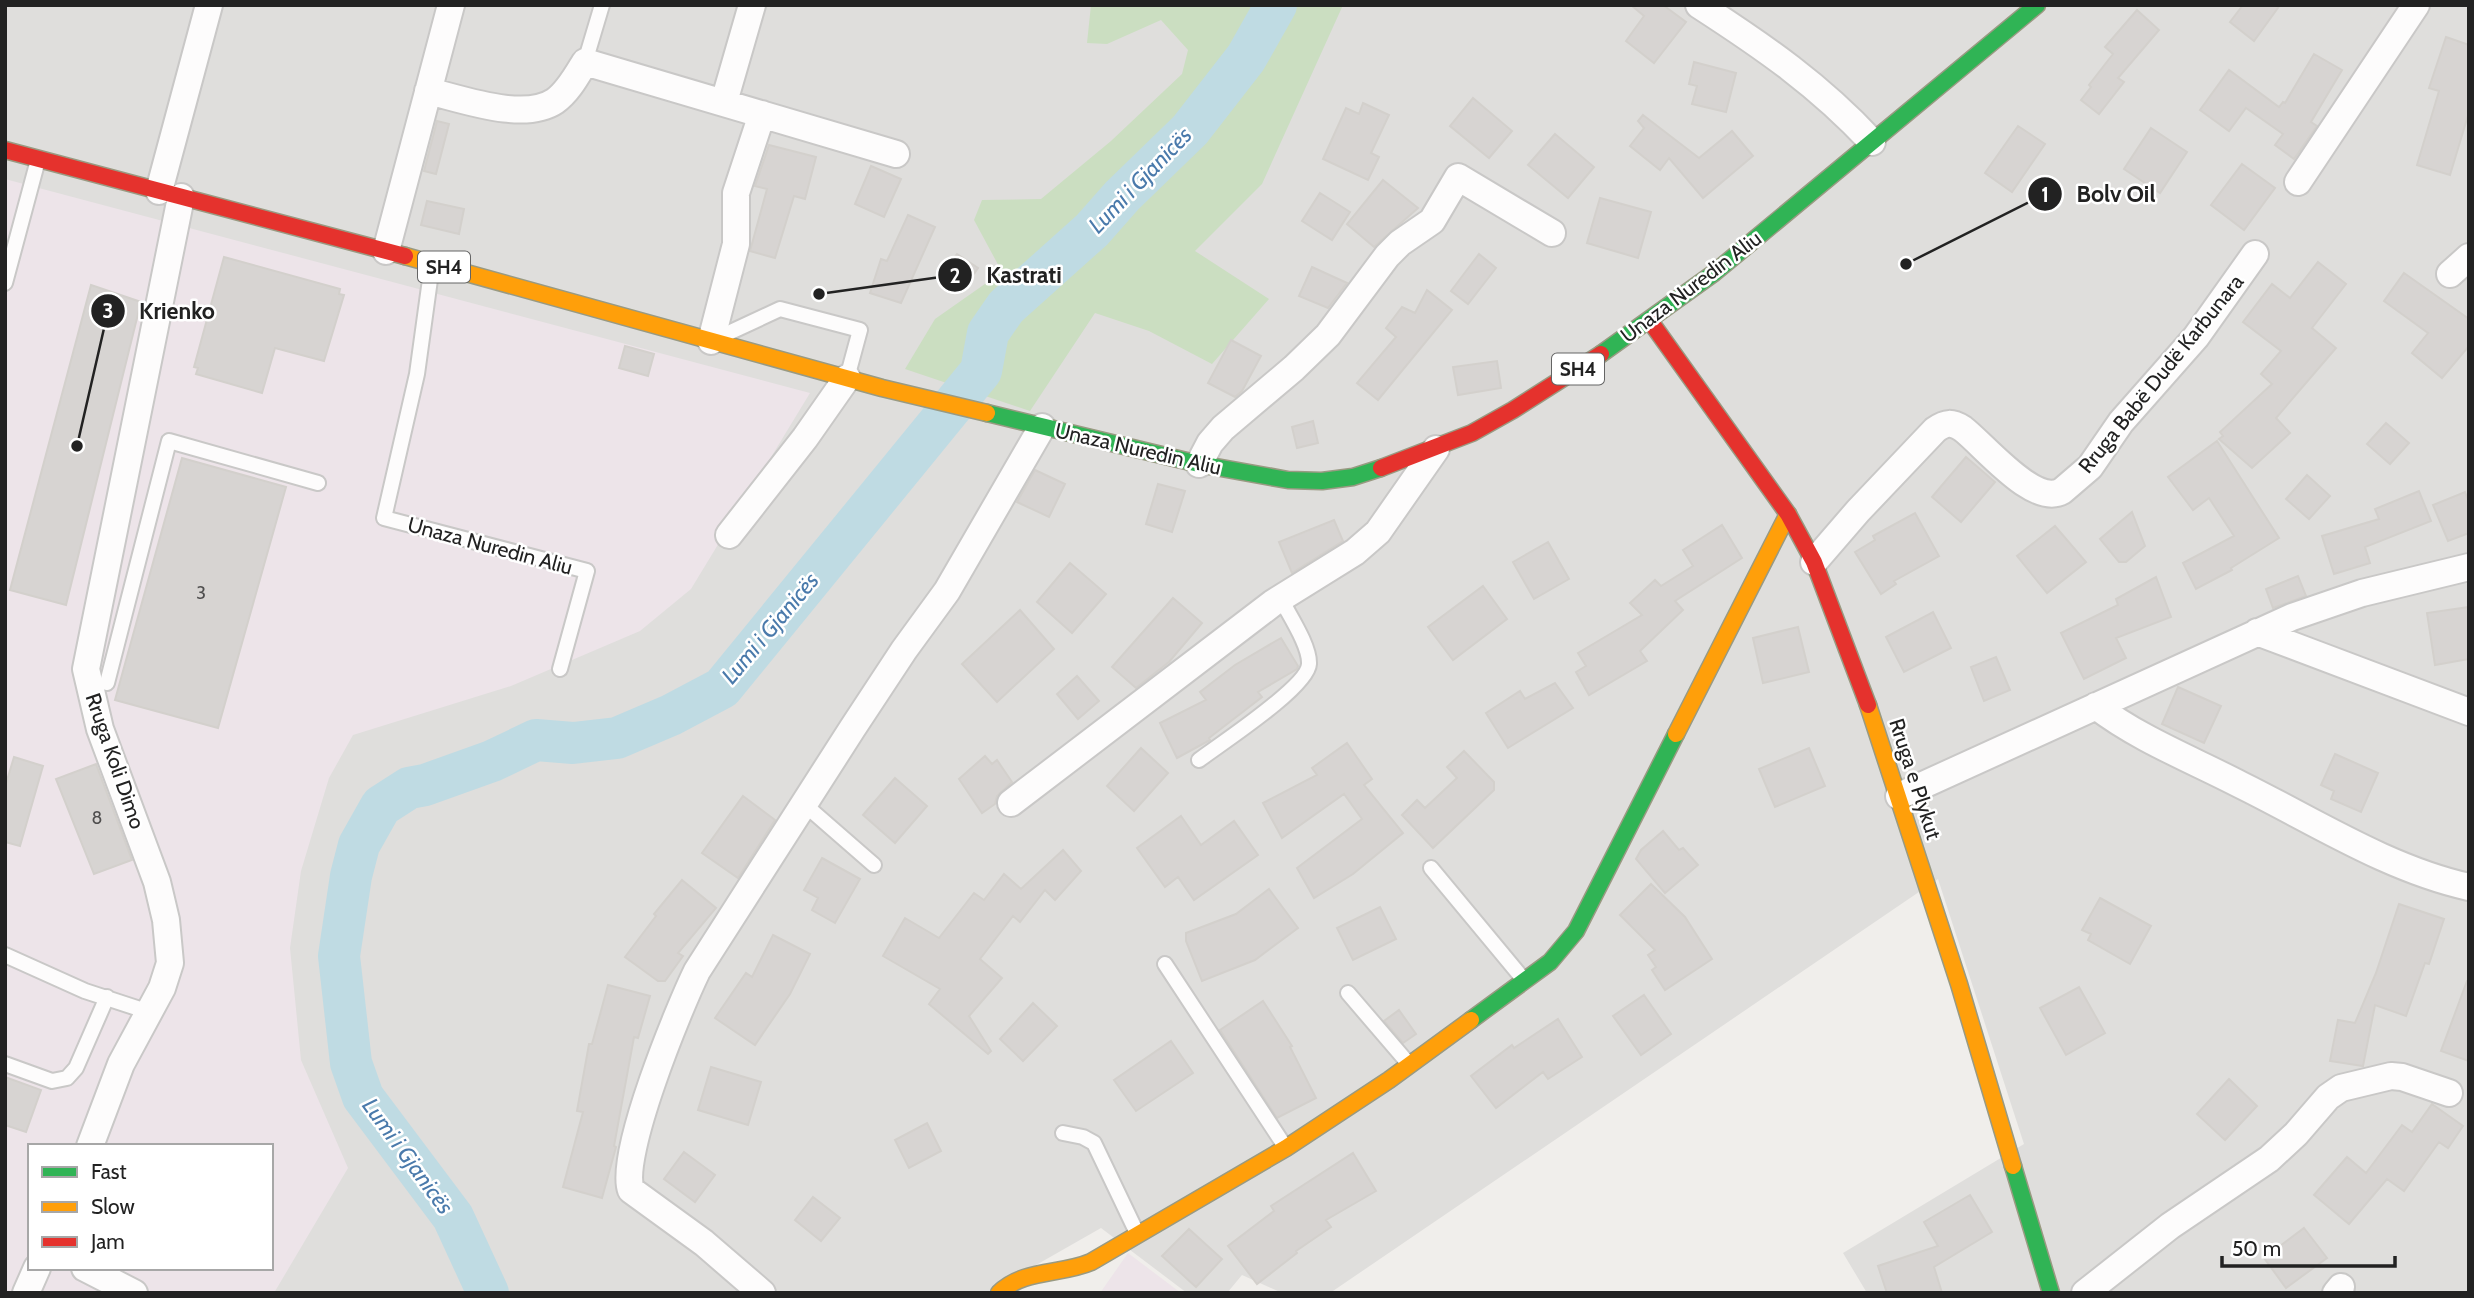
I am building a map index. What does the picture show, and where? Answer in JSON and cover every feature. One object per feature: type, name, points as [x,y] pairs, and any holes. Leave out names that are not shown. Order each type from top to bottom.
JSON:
[{"type":"street","name":"Rruga Koli Dimo","points":[[91,1144],[121,1064],[162,988],[170,963],[166,920],[151,862],[100,729],[86,669],[170,194],[209,5]]},
{"type":"street","points":[[386,251],[451,5]]},
{"type":"street","points":[[724,102],[752,5]]},
{"type":"street","points":[[2298,182],[2416,5]]},
{"type":"street","name":"Unaza Nuredin Aliu","points":[[5,149],[881,387],[1199,464],[1288,480],[1322,481],[1353,477],[1436,449],[1513,410],[1609,349],[1714,273],[2035,6]]},
{"type":"street","points":[[1706,7],[1808,80],[1841,108],[1872,142]]},
{"type":"street","points":[[428,91],[497,107],[519,110],[542,108],[557,100],[586,62],[896,154]]},
{"type":"street","points":[[711,341],[736,244],[736,193],[762,114]]},
{"type":"street","points":[[1199,464],[1210,443],[1223,428],[1294,368],[1328,335],[1387,256],[1400,243],[1432,221],[1458,177],[1552,233]]},
{"type":"street","name":"Rruga Babë Dudë Karbunara","points":[[1814,562],[1858,511],[1935,430],[1944,424],[1953,423],[1964,429],[2030,488],[2045,494],[2062,491],[2090,467],[2141,398],[2196,337],[2255,254]]},
{"type":"street","name":"Rruga e Plykut","points":[[1650,321],[1788,514],[1814,562],[1858,676],[1899,796],[1959,984],[2051,1293]]},
{"type":"street","points":[[729,535],[805,438],[847,378]]},
{"type":"street","points":[[762,1293],[704,1243],[631,1190],[627,1181],[628,1165],[635,1137],[682,1001],[697,971],[904,650],[947,591],[1033,425]]},
{"type":"street","points":[[1011,803],[1281,599],[1355,552],[1378,532],[1436,449]]},
{"type":"street","points":[[999,1293],[1016,1280],[1071,1270],[1091,1262],[1286,1148],[1410,1065],[1550,961],[1576,931],[1788,514]]},
{"type":"street","points":[[1899,796],[2292,617],[2362,593],[2469,567]]},
{"type":"street","points":[[2256,632],[2469,712]]},
{"type":"street","points":[[2096,706],[2110,717],[2357,844],[2442,881],[2469,887]]},
{"type":"street","points":[[2085,1293],[2170,1226],[2269,1159],[2296,1134],[2328,1097],[2341,1088],[2391,1076],[2402,1077],[2449,1093]]},
{"type":"street","points":[[26,1293],[36,1270]]},
{"type":"street","points":[[89,1270],[134,1293]]},
{"type":"lane","points":[[586,62],[602,5]]},
{"type":"lane","points":[[5,283],[38,158]]},
{"type":"lane","name":"Unaza Nuredin Aliu","points":[[433,264],[417,373],[384,518],[587,571],[560,669]]},
{"type":"lane","points":[[711,341],[780,309],[846,326],[860,330],[847,378]]},
{"type":"lane","name":"Rruga Koli Dimo","points":[[107,683],[169,441],[318,483]]},
{"type":"lane","points":[[106,566],[135,574]]},
{"type":"lane","points":[[1199,760],[1285,696],[1304,676],[1309,665],[1307,651],[1281,599]]},
{"type":"lane","points":[[804,804],[874,865]]},
{"type":"lane","points":[[1431,868],[1525,981]]},
{"type":"lane","points":[[5,956],[85,990],[149,1012]]},
{"type":"lane","points":[[1165,964],[1286,1148]]},
{"type":"lane","points":[[1348,993],[1410,1065]]},
{"type":"lane","points":[[5,1064],[52,1081],[67,1078],[76,1068],[107,998]]},
{"type":"lane","points":[[1063,1133],[1083,1137],[1094,1143],[1139,1235]]},
{"type":"lane","points":[[1074,1280],[1091,1262]]},
{"type":"shaded area","points":[[5,5],[2469,5],[2469,1293],[1867,1293],[1843,1253],[2024,1144],[1938,879],[1330,1293],[1282,1293],[1242,1275],[1227,1293],[1187,1293],[1101,1228],[987,1293],[5,1293]]},
{"type":"shaded area","points":[[5,179],[810,393],[691,589],[640,631],[511,686],[353,735],[329,778],[301,871],[290,948],[301,1060],[348,1168],[274,1293],[5,1293]]},
{"type":"shaded area","points":[[1128,1253],[1181,1293],[1100,1293]]},
{"type":"green space","points":[[1091,5],[1343,5],[1262,184],[1195,251],[1269,299],[1212,364],[1149,331],[1095,313],[1030,411],[905,369],[935,319],[1002,272],[974,220],[982,200],[1041,199],[1111,141],[1182,74],[1188,50],[1161,20],[1107,44],[1087,43]]},
{"type":"building","points":[[1631,5],[1663,5],[1686,22],[1654,63],[1626,41],[1644,16]]},
{"type":"building","points":[[2243,5],[2280,5],[2254,41],[2230,22]]},
{"type":"building","points":[[2137,10],[2159,30],[2118,78],[2124,82],[2099,114],[2081,100],[2113,54],[2105,47]]},
{"type":"building","points":[[2446,37],[2469,45],[2469,112],[2450,175],[2417,165],[2439,91],[2429,88]]},
{"type":"building","points":[[2314,54],[2342,70],[2311,122],[2317,126],[2294,159],[2275,145],[2283,134],[2246,108],[2229,131],[2200,110],[2229,70],[2279,107],[2285,103]]},
{"type":"building","points":[[1694,62],[1736,73],[1726,112],[1692,104],[1697,86],[1689,84]]},
{"type":"building","points":[[1473,98],[1512,131],[1489,158],[1450,126]]},
{"type":"building","points":[[1363,103],[1389,115],[1371,153],[1379,157],[1368,180],[1323,159],[1346,108],[1359,114]]},
{"type":"building","points":[[1643,115],[1699,158],[1732,131],[1753,156],[1703,198],[1669,158],[1660,170],[1630,146],[1644,128],[1638,121]]},
{"type":"building","points":[[437,121],[449,124],[436,174],[424,171]]},
{"type":"building","points":[[2018,126],[2045,144],[2012,192],[1985,173]]},
{"type":"building","points":[[2151,128],[2187,152],[2160,193],[2124,169]]},
{"type":"building","points":[[1555,134],[1594,167],[1568,198],[1528,165]]},
{"type":"building","points":[[769,145],[816,157],[805,199],[794,196],[775,258],[750,251],[767,189],[755,186]]},
{"type":"building","points":[[2242,164],[2275,188],[2244,230],[2211,205]]},
{"type":"building","points":[[871,166],[901,179],[884,217],[855,204]]},
{"type":"building","points":[[1383,180],[1418,208],[1374,247],[1347,224]]},
{"type":"building","points":[[1320,193],[1350,212],[1332,240],[1302,221]]},
{"type":"building","points":[[1600,198],[1651,212],[1638,258],[1587,243]]},
{"type":"building","points":[[427,201],[464,209],[459,234],[421,225]]},
{"type":"building","points":[[908,215],[935,227],[901,303],[870,293],[881,259],[887,261]]},
{"type":"building","points":[[957,254],[978,268],[965,287],[944,271]]},
{"type":"building","points":[[1479,254],[1496,268],[1468,304],[1451,291]]},
{"type":"building","points":[[224,257],[340,289],[339,294],[344,295],[324,361],[275,348],[262,393],[196,374],[198,368],[194,367]]},
{"type":"building","points":[[2318,262],[2346,284],[2312,328],[2336,348],[2276,418],[2290,433],[2252,468],[2219,439],[2223,436],[2220,432],[2272,384],[2261,374],[2281,351],[2243,322],[2272,284],[2290,298]]},
{"type":"building","points":[[1312,267],[1347,283],[1328,308],[1299,296]]},
{"type":"building","points":[[2404,273],[2469,319],[2469,346],[2442,378],[2412,353],[2428,333],[2384,301]]},
{"type":"building","points":[[91,285],[141,302],[66,605],[10,590]]},
{"type":"building","points":[[1427,290],[1452,310],[1378,400],[1357,383],[1396,337],[1386,328],[1402,307],[1415,313]]},
{"type":"building","points":[[1231,340],[1261,356],[1242,391],[1235,397],[1208,383]]},
{"type":"building","points":[[625,346],[654,354],[648,376],[619,368]]},
{"type":"building","points":[[1497,361],[1501,388],[1458,395],[1453,367]]},
{"type":"building","points":[[1313,421],[1318,443],[1297,448],[1292,427]]},
{"type":"building","points":[[2386,423],[2409,443],[2390,464],[2367,444]]},
{"type":"building","points":[[2217,441],[2279,538],[2231,568],[2232,570],[2196,589],[2183,563],[2234,536],[2209,498],[2193,510],[2168,477]]},
{"type":"building","points":[[1966,457],[1995,482],[1961,522],[1932,497]]},
{"type":"building","points":[[182,458],[286,487],[218,728],[115,700]]},
{"type":"building","points":[[1035,470],[1065,484],[1049,517],[1017,502]]},
{"type":"building","points":[[2307,475],[2330,496],[2309,519],[2286,499]]},
{"type":"building","points":[[1158,484],[1185,491],[1172,532],[1146,524]]},
{"type":"building","points":[[2419,491],[2431,521],[2365,547],[2370,563],[2334,574],[2322,536],[2379,519],[2375,509]]},
{"type":"building","points":[[2465,492],[2469,503],[2469,533],[2448,541],[2433,505]]},
{"type":"building","points":[[2132,512],[2145,546],[2126,562],[2119,562],[2100,539]]},
{"type":"building","points":[[1915,513],[1939,556],[1894,581],[1896,584],[1881,594],[1855,552],[1875,540],[1873,536]]},
{"type":"building","points":[[1334,520],[1343,541],[1292,573],[1279,542]]},
{"type":"building","points":[[1722,525],[1742,558],[1675,601],[1683,610],[1640,651],[1647,661],[1589,695],[1576,672],[1586,666],[1578,653],[1642,615],[1630,603],[1655,580],[1661,586],[1693,566],[1683,550]]},
{"type":"building","points":[[2055,526],[2086,562],[2047,593],[2017,556]]},
{"type":"building","points":[[1548,542],[1569,579],[1534,599],[1513,562]]},
{"type":"building","points":[[1070,563],[1106,594],[1072,633],[1037,602]]},
{"type":"building","points":[[2298,576],[2306,596],[2273,608],[2266,589]]},
{"type":"building","points":[[2156,577],[2171,617],[2116,638],[2126,658],[2084,679],[2061,633],[2118,605],[2116,599]]},
{"type":"building","points":[[1483,586],[1507,619],[1453,660],[1428,627]]},
{"type":"building","points":[[1173,598],[1202,623],[1169,662],[1136,688],[1112,667]]},
{"type":"building","points":[[2469,607],[2469,659],[2435,665],[2427,613]]},
{"type":"building","points":[[1020,610],[1054,649],[997,702],[962,664]]},
{"type":"building","points":[[1933,612],[1951,648],[1904,672],[1886,637]]},
{"type":"building","points":[[1798,627],[1809,672],[1763,683],[1753,638]]},
{"type":"building","points":[[1281,638],[1298,666],[1297,669],[1258,692],[1262,697],[1209,738],[1210,740],[1177,758],[1160,723],[1206,700],[1200,692],[1235,665]]},
{"type":"building","points":[[1996,657],[2010,690],[1984,701],[1971,667]]},
{"type":"building","points":[[1077,676],[1099,701],[1078,719],[1057,694]]},
{"type":"building","points":[[1555,683],[1573,708],[1508,748],[1486,713],[1520,691],[1525,699]]},
{"type":"building","points":[[2178,687],[2221,706],[2204,743],[2162,724]]},
{"type":"building","points":[[1347,743],[1372,779],[1364,785],[1403,833],[1353,874],[1314,898],[1297,868],[1362,819],[1344,794],[1282,838],[1263,803],[1317,775],[1312,768]]},
{"type":"building","points":[[1141,748],[1168,773],[1134,811],[1107,786]]},
{"type":"building","points":[[1809,748],[1825,786],[1775,807],[1759,769]]},
{"type":"building","points":[[1464,751],[1494,782],[1494,790],[1433,848],[1402,815],[1417,800],[1425,808],[1457,778],[1447,767]]},
{"type":"building","points":[[2335,754],[2378,773],[2361,812],[2331,799],[2334,791],[2321,785]]},
{"type":"building","points":[[985,756],[992,764],[997,760],[1012,782],[997,796],[995,804],[982,813],[959,779]]},
{"type":"building","points":[[14,757],[43,766],[20,846],[5,842],[5,787]]},
{"type":"building","points":[[96,764],[132,860],[94,874],[56,779]]},
{"type":"building","points":[[895,778],[927,806],[895,843],[863,815]]},
{"type":"building","points":[[743,796],[775,820],[738,878],[702,853]]},
{"type":"building","points":[[1181,816],[1201,845],[1234,821],[1258,855],[1194,900],[1178,877],[1165,887],[1137,848]]},
{"type":"building","points":[[1663,831],[1679,850],[1683,848],[1698,865],[1665,893],[1636,859],[1641,850]]},
{"type":"building","points":[[1063,850],[1081,871],[1055,900],[1045,890],[1020,922],[1013,916],[980,959],[1002,978],[969,1016],[991,1051],[988,1054],[929,1004],[940,989],[883,956],[905,918],[939,938],[974,893],[984,900],[1004,874],[1021,889]]},
{"type":"building","points":[[822,858],[860,879],[835,923],[812,910],[818,898],[804,890]]},
{"type":"building","points":[[682,880],[716,908],[678,953],[683,956],[665,981],[658,981],[625,957],[656,916],[654,914]]},
{"type":"building","points":[[1651,884],[1685,917],[1712,959],[1665,990],[1652,970],[1656,967],[1648,955],[1655,950],[1620,915]]},
{"type":"building","points":[[1269,889],[1298,928],[1255,960],[1202,981],[1186,941],[1186,933],[1236,914]]},
{"type":"building","points":[[2100,898],[2151,926],[2130,964],[2088,940],[2091,934],[2082,930]]},
{"type":"building","points":[[2399,904],[2444,919],[2429,964],[2425,963],[2406,1016],[2375,1005],[2363,1066],[2330,1061],[2338,1020],[2355,1023],[2376,973]]},
{"type":"building","points":[[1380,907],[1396,939],[1353,960],[1337,928]]},
{"type":"building","points":[[773,935],[810,954],[790,994],[755,1045],[715,1018],[746,973],[752,977]]},
{"type":"building","points":[[2469,981],[2469,1061],[2441,1051]]},
{"type":"building","points":[[608,985],[650,996],[638,1038],[634,1037],[614,1146],[616,1147],[602,1198],[563,1187],[583,1112],[577,1111],[589,1044],[592,1044]]},
{"type":"building","points":[[2079,987],[2105,1033],[2066,1055],[2040,1008]]},
{"type":"building","points":[[1644,995],[1671,1034],[1641,1055],[1613,1016]]},
{"type":"building","points":[[1263,1001],[1292,1046],[1290,1047],[1316,1098],[1277,1118],[1220,1030]]},
{"type":"building","points":[[1033,1003],[1057,1026],[1023,1061],[1000,1039]]},
{"type":"building","points":[[1399,1010],[1416,1034],[1403,1043],[1384,1021]]},
{"type":"building","points":[[1558,1019],[1582,1057],[1548,1079],[1543,1072],[1496,1108],[1471,1076],[1512,1045],[1514,1048]]},
{"type":"building","points":[[1171,1041],[1193,1073],[1136,1111],[1114,1080]]},
{"type":"building","points":[[711,1067],[761,1082],[748,1125],[698,1110]]},
{"type":"building","points":[[5,1077],[41,1090],[26,1132],[5,1125]]},
{"type":"building","points":[[2229,1079],[2257,1106],[2225,1140],[2197,1114]]},
{"type":"building","points":[[2432,1104],[2463,1126],[2448,1148],[2439,1142],[2404,1191],[2387,1179],[2349,1224],[2314,1195],[2347,1157],[2366,1173],[2402,1125],[2412,1132]]},
{"type":"building","points":[[927,1123],[941,1151],[909,1168],[895,1140]]},
{"type":"building","points":[[684,1152],[715,1175],[695,1202],[664,1179]]},
{"type":"building","points":[[1353,1153],[1376,1191],[1326,1220],[1331,1227],[1296,1251],[1297,1253],[1257,1284],[1228,1246],[1274,1211],[1271,1206]]},
{"type":"building","points":[[1970,1195],[1992,1232],[1934,1267],[1942,1293],[1887,1293],[1878,1266],[1938,1246],[1924,1222]]},
{"type":"building","points":[[813,1197],[840,1218],[821,1241],[795,1220]]},
{"type":"building","points":[[2304,1228],[2327,1258],[2286,1288],[2264,1258]]},
{"type":"building","points":[[1189,1229],[1222,1259],[1196,1287],[1162,1256]]},
{"type":"waterway","name":"Lumi i Gjanicës","points":[[488,1293],[453,1217],[363,1097],[351,1063],[339,956],[351,876],[359,845],[381,806],[409,788],[492,761],[536,740],[573,743],[617,738],[671,715],[722,688],[981,371],[988,333],[1006,307],[1092,230],[1122,196],[1190,130],[1246,58],[1276,5]]},
{"type":"traffic: fast","points":[[1601,354],[1714,273],[2037,5]]},
{"type":"traffic: fast","points":[[987,413],[1199,464],[1288,480],[1322,481],[1353,477],[1381,468]]},
{"type":"traffic: fast","points":[[1471,1020],[1550,962],[1576,931],[1676,734]]},
{"type":"traffic: fast","points":[[2013,1166],[2051,1293]]},
{"type":"traffic: slow","points":[[405,256],[882,388],[987,413]]},
{"type":"traffic: slow","points":[[1676,734],[1788,514]]},
{"type":"traffic: slow","points":[[1868,705],[1959,984],[2013,1166]]},
{"type":"traffic: slow","points":[[999,1293],[1019,1280],[1091,1262],[1286,1148],[1389,1080],[1471,1020]]},
{"type":"traffic: jam","points":[[5,150],[405,256]]},
{"type":"traffic: jam","points":[[1650,321],[1788,514],[1814,562],[1868,705]]},
{"type":"traffic: jam","points":[[1381,468],[1472,433],[1601,354]]},
{"type":"place","name":"Bolv Oil","points":[[1906,264]]},
{"type":"place","name":"Kastrati","points":[[819,294]]},
{"type":"place","name":"Krienko","points":[[77,446]]}]
